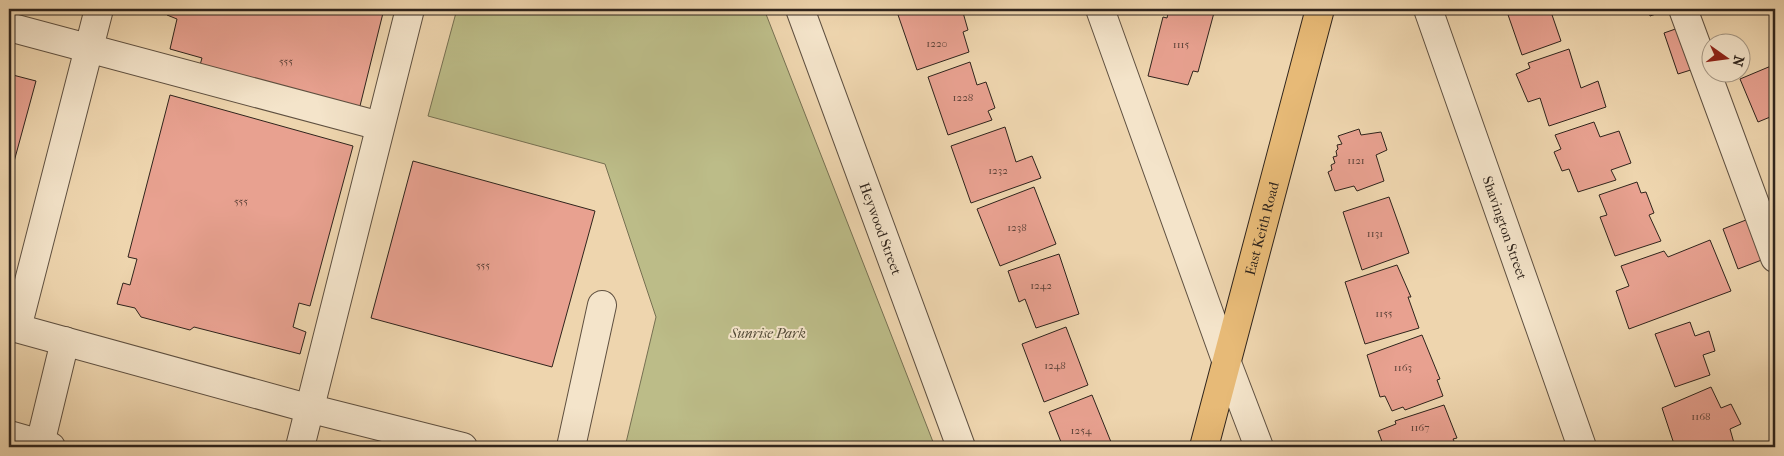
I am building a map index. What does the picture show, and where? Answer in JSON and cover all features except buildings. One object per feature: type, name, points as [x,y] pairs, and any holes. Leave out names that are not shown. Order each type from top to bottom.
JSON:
[{"type":"main road","name":"East Keith Road","points":[[1204,447],[1320,9]]},
{"type":"street","points":[[99,9],[13,327],[310,408],[463,447]]},
{"type":"street","points":[[300,447],[410,9]]},
{"type":"street","name":"Heywood Street","points":[[800,9],[961,447]]},
{"type":"street","points":[[1100,9],[1259,447]]},
{"type":"street","name":"Shavington Street","points":[[1428,9],[1582,447]]},
{"type":"street","points":[[1683,9],[1775,258]]},
{"type":"street","points":[[9,28],[380,126]]},
{"type":"street","points":[[571,447],[602,305]]},
{"type":"street","points":[[9,435],[45,446],[65,341]]},
{"type":"green space","name":"Sunrise Park","points":[[457,9],[764,9],[935,447],[625,447],[656,317],[605,164],[428,116]]}]
